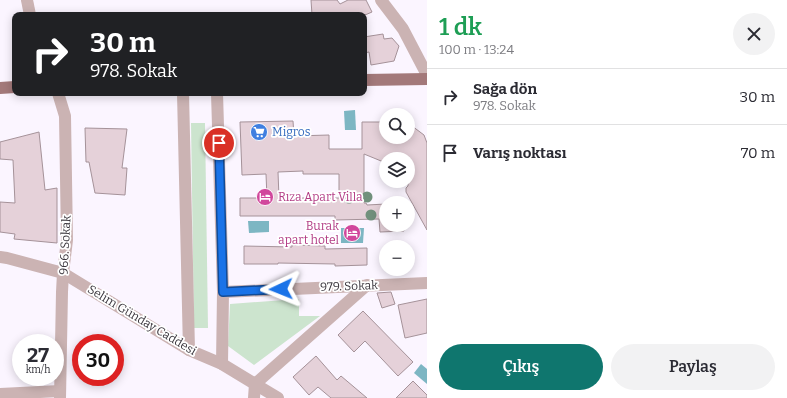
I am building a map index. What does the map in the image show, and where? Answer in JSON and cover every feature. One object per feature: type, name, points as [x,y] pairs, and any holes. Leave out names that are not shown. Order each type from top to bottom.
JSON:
[{"type":"main road","points":[[367,80],[427,80]]},
{"type":"main road","points":[[0,88],[12,87]]},
{"type":"street","points":[[27,0],[29,12]]},
{"type":"street","points":[[381,0],[402,29],[427,75]]},
{"type":"street","name":"966. Sokak","points":[[59,96],[65,116],[67,240],[63,273],[60,394]]},
{"type":"street","points":[[183,96],[189,350]]},
{"type":"street","points":[[217,96],[223,292],[222,364]]},
{"type":"street","name":"Selim Günday Caddesi","points":[[0,257],[63,273],[189,350],[222,364],[278,398]]},
{"type":"street","name":"979. Sokak","points":[[223,292],[427,283]]},
{"type":"street","points":[[254,398],[255,384],[368,286]]},
{"type":"street","points":[[0,394],[60,394]]},
{"type":"green space","points":[[191,123],[205,123],[208,328],[194,328]]},
{"type":"green space","points":[[299,299],[299,316],[320,316],[254,365],[228,346],[230,304]]},
{"type":"water","points":[[355,110],[356,130],[345,130],[344,111]]},
{"type":"water","points":[[248,221],[269,221],[269,232],[249,233]]},
{"type":"water","points":[[341,228],[364,228],[363,243],[341,243]]},
{"type":"water","points":[[421,364],[427,369],[427,384],[414,373]]},
{"type":"building","points":[[311,0],[337,0],[340,4],[348,0],[366,0],[372,12],[367,14],[367,12],[312,12]]},
{"type":"building","points":[[383,34],[384,39],[392,38],[399,46],[394,61],[371,65],[369,52],[367,52],[367,37]]},
{"type":"building","points":[[293,121],[294,136],[329,135],[329,149],[362,149],[362,122],[379,122],[379,144],[415,144],[415,128],[424,135],[427,143],[427,230],[415,208],[415,196],[408,196],[406,192],[406,188],[415,188],[415,152],[379,152],[379,160],[364,154],[364,203],[367,205],[379,204],[379,219],[335,220],[335,216],[240,216],[240,198],[267,198],[266,174],[242,175],[240,122]],"holes":[[[303,171],[303,174],[339,174],[339,198],[279,198],[278,172]]]},
{"type":"building","points":[[85,128],[127,129],[122,168],[127,168],[125,195],[95,193],[89,162],[86,162]]},
{"type":"building","points":[[39,132],[45,190],[57,188],[57,243],[14,239],[15,234],[0,232],[0,202],[15,203],[13,160],[0,159],[0,142]]},
{"type":"building","points":[[292,245],[325,246],[325,249],[367,248],[367,265],[335,266],[335,264],[278,263],[244,264],[244,246],[292,247]]},
{"type":"building","points":[[391,292],[395,304],[382,308],[377,293]]},
{"type":"building","points":[[427,299],[427,333],[405,338],[398,305]]},
{"type":"building","points":[[363,311],[413,362],[398,376],[365,341],[354,352],[338,335]]},
{"type":"building","points":[[316,356],[337,380],[341,376],[367,398],[331,398],[318,387],[309,395],[293,377]]},
{"type":"building","points":[[413,381],[427,395],[427,398],[396,398]]},
{"type":"place","name":"Migros","points":[[259,132]]},
{"type":"place","name":"Rıza Apart Villa","points":[[265,197]]},
{"type":"place","name":"Burak apart hotel","points":[[352,233]]},
{"type":"route","points":[[219,143],[223,292],[281,289]]}]
